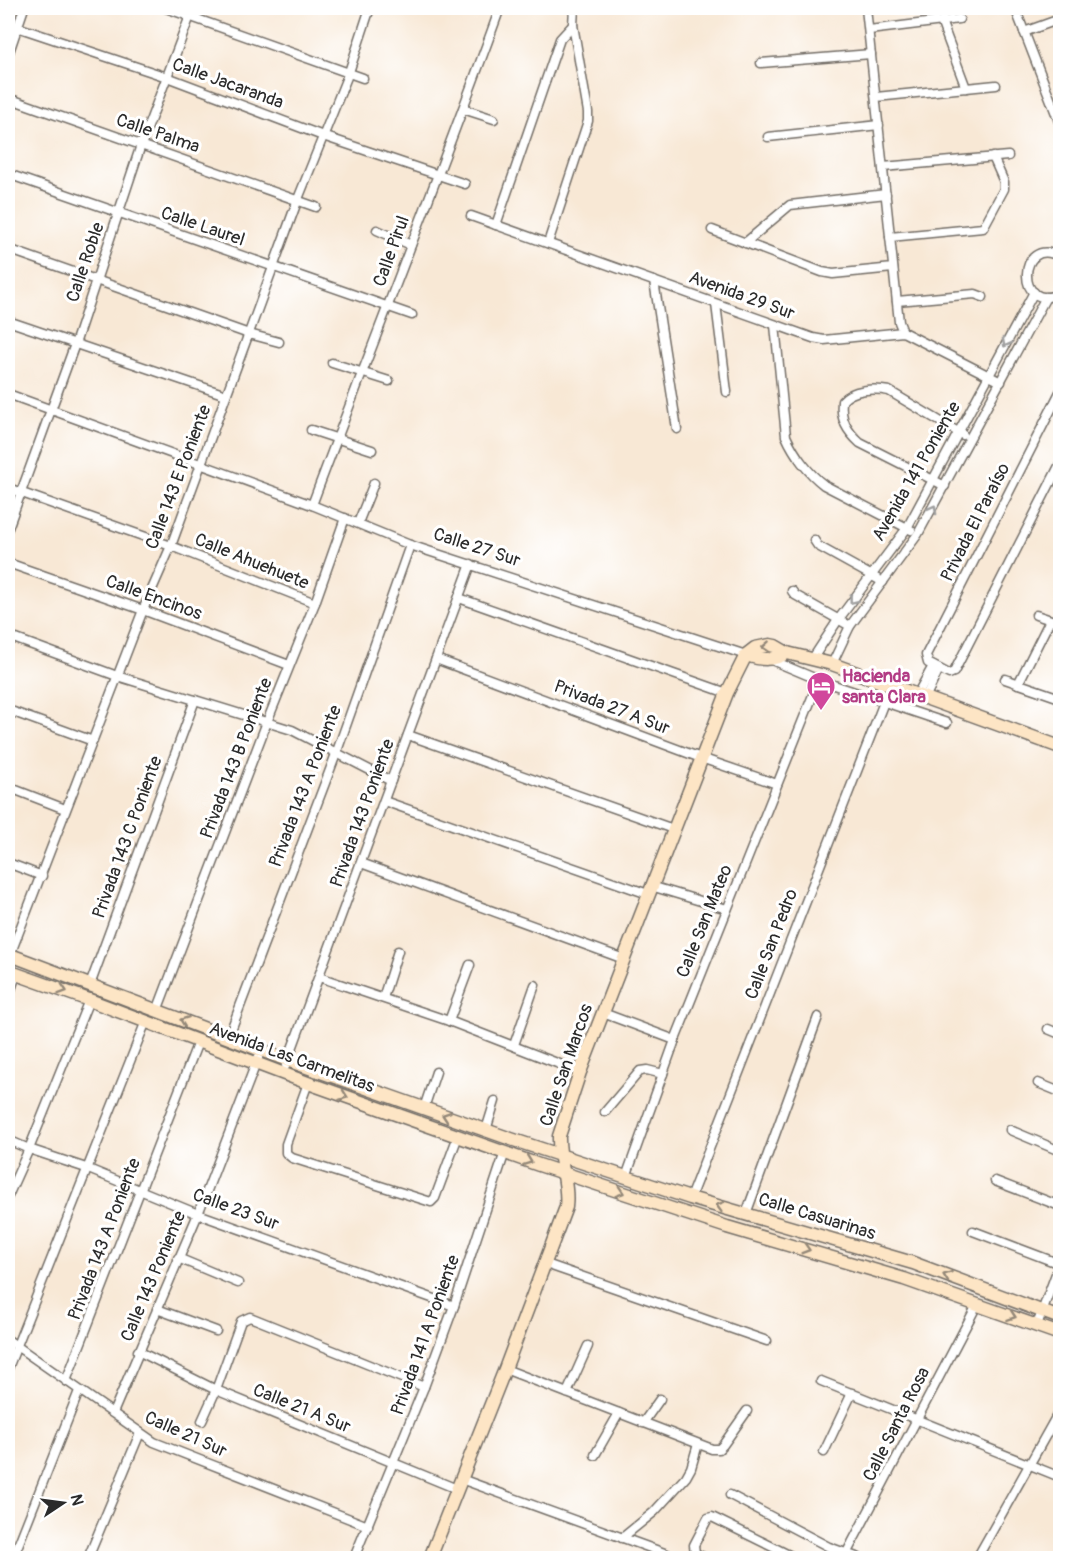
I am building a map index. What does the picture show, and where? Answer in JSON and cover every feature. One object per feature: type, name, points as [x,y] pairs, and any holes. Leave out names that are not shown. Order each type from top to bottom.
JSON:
[{"type":"street","points":[[8,55],[24,8]]},
{"type":"street","points":[[166,8],[192,11],[363,78]]},
{"type":"street","name":"Calle 143 E Poniente","points":[[9,955],[42,876],[65,809],[143,610],[171,546],[298,199],[349,72],[370,8]]},
{"type":"street","name":"Calle Pirul","points":[[312,505],[500,8]]},
{"type":"street","points":[[548,243],[588,121],[573,25],[574,8]]},
{"type":"street","points":[[866,8],[899,322],[903,332],[1000,382]]},
{"type":"street","points":[[1015,8],[1060,124]]},
{"type":"street","name":"Calle Roble","points":[[8,528],[75,344],[141,145],[192,11]]},
{"type":"street","points":[[868,30],[959,19]]},
{"type":"street","points":[[1024,32],[1060,19]]},
{"type":"street","points":[[941,21],[966,88]]},
{"type":"street","name":"Calle Jacaranda","points":[[8,24],[167,77],[323,136],[465,184]]},
{"type":"street","points":[[496,225],[560,39],[573,25]]},
{"type":"street","points":[[761,63],[871,54]]},
{"type":"street","points":[[876,97],[996,85]]},
{"type":"street","points":[[1050,97],[1060,93]]},
{"type":"street","name":"Calle Palma","points":[[8,98],[316,207]]},
{"type":"street","points":[[463,109],[494,120]]},
{"type":"street","points":[[768,137],[879,125]]},
{"type":"street","points":[[883,167],[1008,156]]},
{"type":"street","points":[[890,237],[983,228],[1004,189],[1004,182],[993,157]]},
{"type":"street","name":"Calle Laurel","points":[[8,174],[412,315]]},
{"type":"street","points":[[745,243],[790,205],[886,194]]},
{"type":"street","name":"Avenida 29 Sur","points":[[471,216],[813,338],[824,340],[903,332]]},
{"type":"street","points":[[377,230],[411,245]]},
{"type":"street","points":[[712,230],[822,272],[833,274],[894,268]]},
{"type":"street","points":[[8,249],[249,334],[279,342]]},
{"type":"street","points":[[1060,255],[1040,254],[1030,262],[1027,268],[1027,281],[1034,292],[1046,297],[1060,293]]},
{"type":"street","points":[[654,281],[677,429]]},
{"type":"street","name":"Avenida 141 Poniente","points":[[813,658],[838,620],[907,528],[1034,292]]},
{"type":"street","points":[[897,301],[975,294],[983,297]]},
{"type":"street","name":"Avenida 141 Poniente","points":[[832,664],[850,626],[918,534],[1046,297]]},
{"type":"street","points":[[716,304],[727,392]]},
{"type":"street","points":[[8,321],[226,395]]},
{"type":"street","points":[[775,325],[786,436],[790,447],[815,479],[918,534]]},
{"type":"street","points":[[332,363],[389,381]]},
{"type":"street","points":[[945,486],[860,443],[850,434],[844,424],[840,413],[842,401],[852,393],[880,389],[889,391],[970,440]]},
{"type":"street","name":"Privada El Paraíso","points":[[921,697],[936,667],[928,663],[926,655],[1060,392]]},
{"type":"street","name":"Calle 27 Sur","points":[[8,394],[312,505],[410,545],[758,659],[780,657],[787,653]]},
{"type":"street","points":[[311,430],[372,450]]},
{"type":"street","points":[[936,667],[949,674],[954,672],[1060,464]]},
{"type":"street","points":[[358,523],[374,483]]},
{"type":"street","name":"Calle Ahuehuete","points":[[8,488],[171,546],[315,603]]},
{"type":"street","name":"Privada 143 B Poniente","points":[[157,1011],[289,665],[315,603],[345,518]]},
{"type":"street","points":[[814,540],[818,546],[883,582]]},
{"type":"street","name":"Privada 143 A Poniente","points":[[228,1038],[336,754],[410,545]]},
{"type":"street","name":"Calle Encinos","points":[[8,563],[143,610],[289,665]]},
{"type":"street","name":"Privada 143 Poniente","points":[[284,1073],[471,564]]},
{"type":"street","points":[[792,591],[795,595],[850,626]]},
{"type":"street","points":[[459,598],[726,693]]},
{"type":"street","points":[[1036,615],[1060,623]]},
{"type":"street","points":[[1018,684],[1050,620]]},
{"type":"street","points":[[8,636],[117,676],[267,722],[309,738],[391,781]]},
{"type":"street","name":"Calle 27 Sur","points":[[746,655],[765,644],[775,646],[787,653],[832,664],[1060,747]]},
{"type":"street","name":"Calle San Marcos","points":[[430,1558],[546,1264],[566,1207],[567,1188],[559,1136],[580,1072],[726,693],[746,655]]},
{"type":"street","name":"Privada 27 A Sur","points":[[436,659],[777,784]]},
{"type":"street","points":[[768,659],[819,680],[947,723]]},
{"type":"street","points":[[1005,679],[1060,698]]},
{"type":"street","name":"Calle San Mateo","points":[[626,1177],[675,1040],[819,680]]},
{"type":"street","name":"Privada 143 C Poniente","points":[[90,985],[195,700]]},
{"type":"street","name":"Calle San Pedro","points":[[690,1198],[884,702]]},
{"type":"street","points":[[8,710],[93,741]]},
{"type":"street","points":[[408,735],[673,829]]},
{"type":"street","points":[[8,787],[65,809]]},
{"type":"street","points":[[384,801],[649,890],[727,909]]},
{"type":"street","points":[[8,863],[42,876]]},
{"type":"street","points":[[361,863],[624,959]]},
{"type":"street","points":[[383,999],[398,951]]},
{"type":"street","name":"Avenida Las Carmelitas","points":[[9,955],[287,1060],[561,1156]]},
{"type":"street","points":[[449,1021],[470,965]]},
{"type":"street","points":[[8,999],[12,973]]},
{"type":"street","name":"Avenida Las Carmelitas","points":[[12,973],[308,1083],[565,1173]]},
{"type":"street","points":[[319,977],[449,1021],[580,1072]]},
{"type":"street","points":[[514,1045],[535,985]]},
{"type":"street","points":[[8,1196],[89,1000]]},
{"type":"street","points":[[603,1013],[675,1040]]},
{"type":"street","points":[[746,1214],[818,1017]]},
{"type":"street","points":[[8,1368],[146,1021]]},
{"type":"street","points":[[1048,1029],[1060,1034]]},
{"type":"street","name":"Privada 143 A Poniente","points":[[66,1381],[198,1042]]},
{"type":"street","name":"Calle 143 Poniente","points":[[112,1413],[198,1214],[261,1050]]},
{"type":"street","points":[[605,1112],[640,1071],[663,1074]]},
{"type":"street","points":[[424,1108],[436,1072]]},
{"type":"street","points":[[308,1083],[286,1144],[286,1153],[292,1158],[431,1202],[435,1198],[458,1136]]},
{"type":"street","points":[[1038,1083],[1060,1092]]},
{"type":"street","points":[[486,1130],[495,1101]]},
{"type":"street","points":[[1010,1130],[1060,1151]]},
{"type":"street","name":"Calle 23 Sur","points":[[8,1140],[86,1168],[198,1214],[454,1306]]},
{"type":"street","name":"Privada 141 A Poniente","points":[[354,1558],[424,1387],[454,1306],[505,1152]]},
{"type":"street","name":"Calle Casuarinas","points":[[561,1156],[690,1198],[913,1263],[1060,1318]]},
{"type":"street","name":"Calle Casuarinas","points":[[565,1173],[727,1227],[904,1279],[1060,1334]]},
{"type":"street","points":[[995,1181],[1060,1206]]},
{"type":"street","points":[[973,1231],[1060,1264],[1037,1325]]},
{"type":"street","points":[[178,1258],[238,1283]]},
{"type":"street","points":[[546,1264],[768,1341]]},
{"type":"street","name":"Calle Santa Rosa","points":[[845,1556],[977,1305]]},
{"type":"street","points":[[157,1309],[216,1331]]},
{"type":"street","points":[[202,1421],[241,1321],[250,1317],[424,1387]]},
{"type":"street","name":"Calle 21 Sur","points":[[8,1340],[154,1442],[368,1526]]},
{"type":"street","points":[[567,1393],[588,1346]]},
{"type":"street","name":"Calle 21 A Sur","points":[[138,1350],[216,1390],[394,1463],[668,1554]]},
{"type":"street","points":[[505,1369],[712,1449],[719,1449],[723,1445],[747,1411]]},
{"type":"street","points":[[821,1381],[1060,1477]]},
{"type":"street","points":[[14,1558],[79,1391]]},
{"type":"street","points":[[824,1452],[852,1393]]},
{"type":"street","points":[[644,1423],[660,1399]]},
{"type":"street","points":[[977,1558],[1060,1410]]},
{"type":"street","points":[[595,1455],[619,1413]]},
{"type":"street","points":[[88,1558],[140,1434]]},
{"type":"street","points":[[622,1538],[654,1512],[686,1477],[698,1444]]},
{"type":"street","points":[[730,1495],[845,1556],[859,1558]]},
{"type":"street","points":[[705,1558],[695,1553],[694,1545],[708,1518],[712,1517],[795,1558]]},
{"type":"place","name":"Hacienda santa Clara","points":[[821,712]]}]
